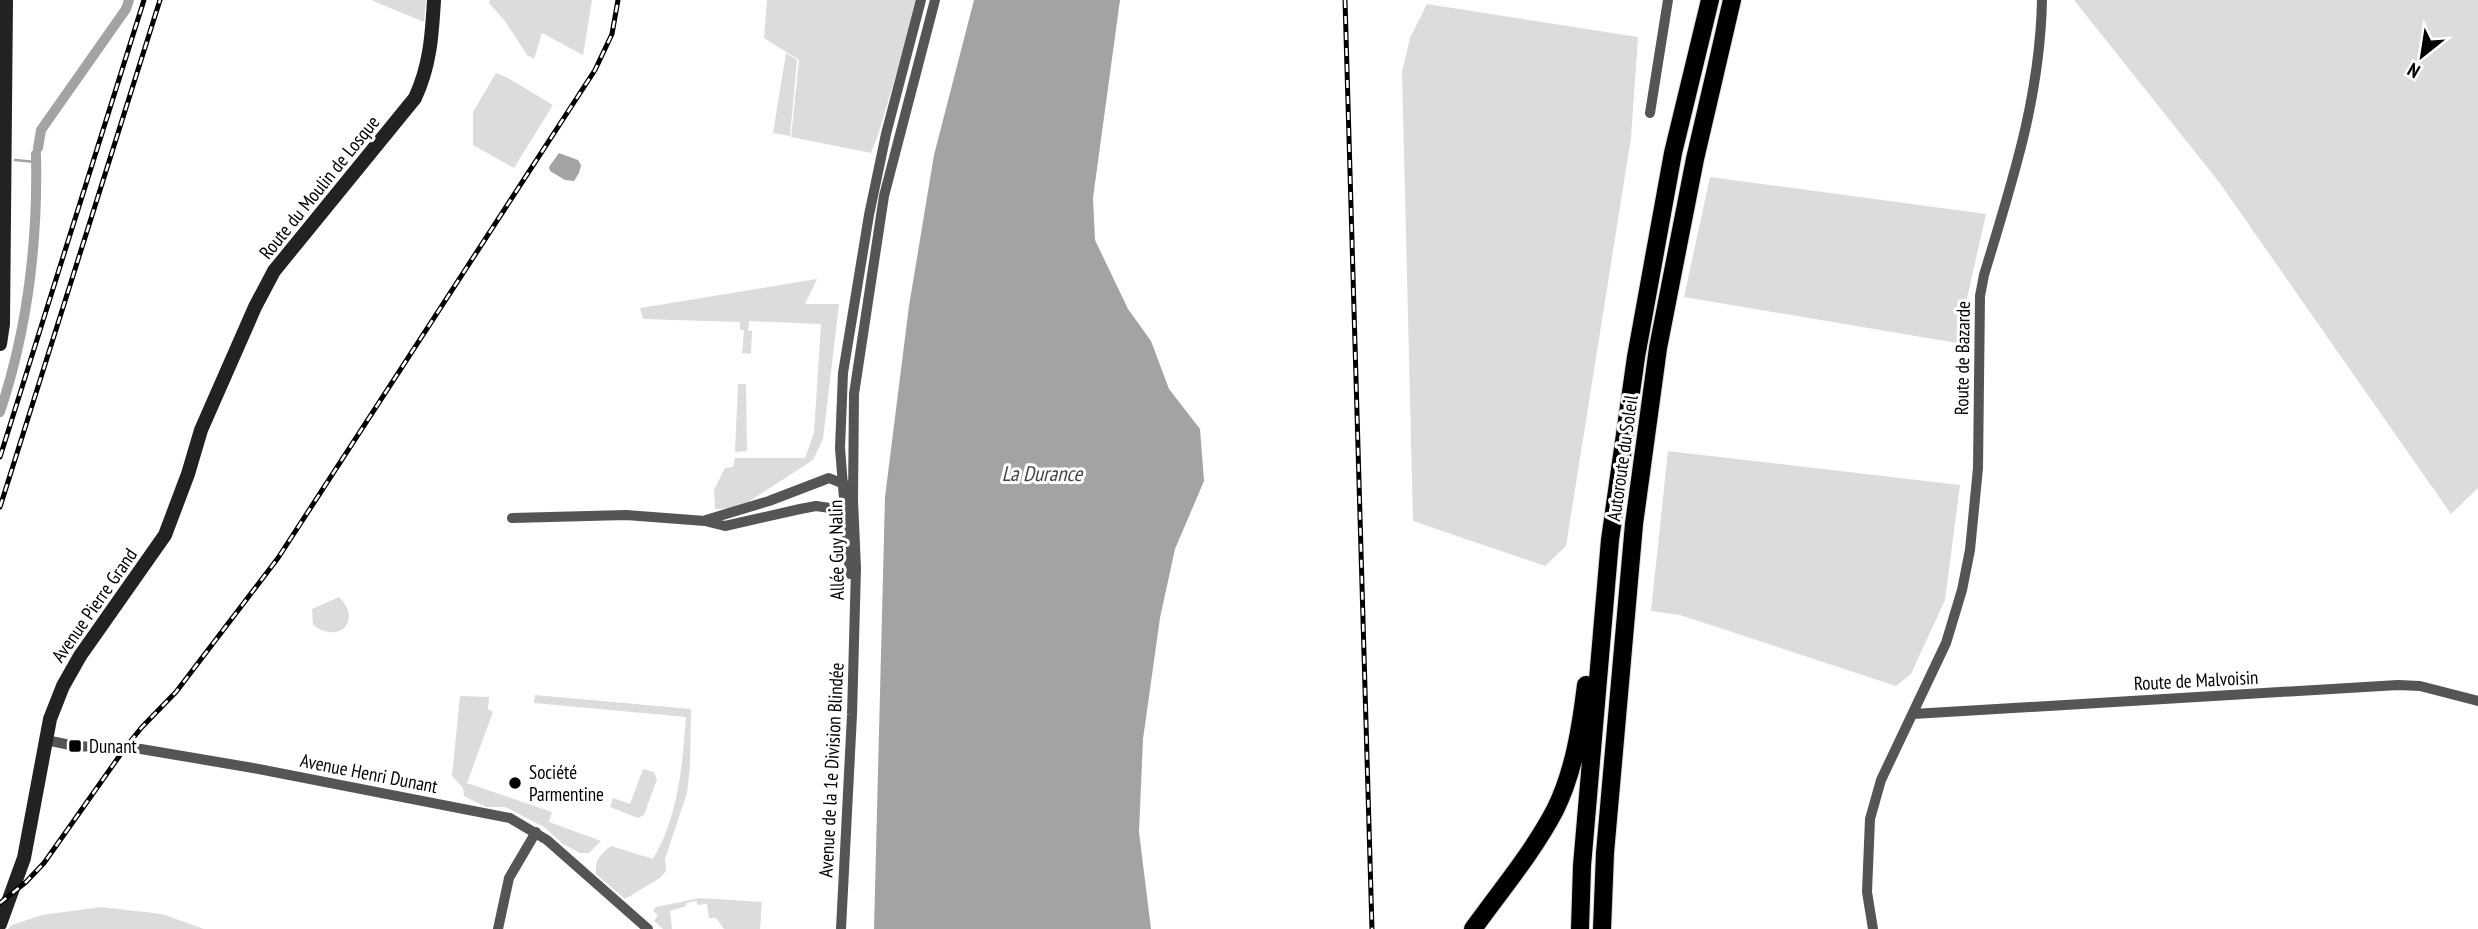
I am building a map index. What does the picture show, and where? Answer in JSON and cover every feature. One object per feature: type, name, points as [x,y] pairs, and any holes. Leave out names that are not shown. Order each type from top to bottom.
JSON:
[{"type":"highway","name":"Autoroute du Soleil","points":[[1580,929],[1583,852],[1609,540],[1636,357],[1673,153],[1710,0]]},
{"type":"highway","name":"Autoroute du Soleil","points":[[1602,929],[1605,853],[1634,524],[1656,361],[1695,159],[1732,0]]},
{"type":"highway","points":[[1473,929],[1539,837],[1556,807],[1564,785],[1582,713],[1597,587],[1609,540]]},
{"type":"street","points":[[0,344],[3,324],[6,0]]},
{"type":"street","name":"Route du Moulin de Losque","points":[[188,474],[201,430],[221,382],[274,271],[415,98],[425,75],[434,0]]},
{"type":"street","name":"Allée Guy Nalin","points":[[855,612],[845,524],[850,498],[842,481],[840,457],[840,400],[867,228],[886,134],[921,0]]},
{"type":"street","name":"Allée Guy Nalin","points":[[855,612],[856,568],[850,498],[854,394],[884,196],[934,0]]},
{"type":"street","points":[[1650,113],[1668,0]]},
{"type":"street","name":"Route de Bazarde","points":[[1873,929],[1867,892],[1870,819],[1881,780],[1952,626],[1970,550],[1978,468],[1980,296],[1983,275],[2025,138],[2033,98],[2041,0]]},
{"type":"street","points":[[829,478],[840,457]]},
{"type":"street","name":"Avenue Pierre Grand","points":[[0,924],[24,858],[50,719],[63,686],[80,656],[165,536],[188,474]]},
{"type":"street","points":[[512,519],[626,515],[705,521],[725,526],[816,506],[830,508],[850,498],[842,481],[829,478],[705,521]]},
{"type":"street","points":[[830,508],[845,524]]},
{"type":"street","name":"Avenue de la 1e Division Blindée","points":[[841,929],[855,612]]},
{"type":"street","name":"Route de Malvoisin","points":[[1913,714],[2398,685],[2420,685],[2478,701]]},
{"type":"street","name":"Avenue Henri Dunant","points":[[46,740],[75,746],[152,751],[510,818],[536,832],[648,929]]},
{"type":"street","points":[[498,929],[509,878],[536,832]]},
{"type":"shaded area","points":[[371,0],[426,0],[424,22]]},
{"type":"shaded area","points":[[490,0],[592,0],[583,55],[542,33],[534,59],[527,55],[505,21],[489,3]]},
{"type":"shaded area","points":[[767,0],[918,0],[871,153],[791,137],[799,60],[764,38]]},
{"type":"shaded area","points":[[2074,0],[2478,0],[2478,488],[2451,514],[2219,182]]},
{"type":"shaded area","points":[[1427,4],[1638,37],[1631,138],[1566,546],[1545,566],[1413,521],[1402,72],[1410,38]]},
{"type":"shaded area","points":[[786,53],[797,60],[790,136],[773,133]]},
{"type":"shaded area","points":[[496,73],[553,105],[514,168],[473,145],[473,112]]},
{"type":"shaded area","points":[[1710,177],[1986,214],[1957,343],[1684,297]]},
{"type":"shaded area","points":[[817,279],[805,304],[839,304],[823,439],[813,460],[739,508],[715,509],[714,490],[725,468],[733,467],[735,458],[805,458],[814,433],[821,324],[749,321],[748,331],[752,331],[751,354],[742,353],[744,330],[740,330],[740,322],[643,319],[640,308]]},
{"type":"shaded area","points":[[738,384],[746,384],[747,451],[735,452],[735,450]]},
{"type":"shaded area","points":[[1668,451],[1960,485],[1945,600],[1911,674],[1896,686],[1680,615],[1651,611]]},
{"type":"shaded area","points":[[339,597],[349,614],[345,627],[331,632],[313,625],[312,609]]},
{"type":"shaded area","points":[[535,695],[691,709],[687,793],[665,859],[666,871],[660,878],[625,899],[596,874],[597,861],[611,846],[653,859],[674,808],[681,772],[686,717],[534,703]]},
{"type":"shaded area","points":[[460,696],[489,697],[488,709],[493,712],[467,783],[552,812],[549,822],[601,841],[589,853],[580,853],[563,844],[544,827],[505,807],[486,807],[464,796],[463,788],[452,776]]},
{"type":"shaded area","points":[[643,769],[654,772],[657,779],[644,815],[638,818],[610,807],[613,798],[630,804]]},
{"type":"shaded area","points":[[700,898],[762,902],[760,929],[724,929],[716,918],[709,918],[707,904],[698,905],[696,901],[670,911],[672,929],[663,929],[654,921],[658,915],[653,911],[656,907]]},
{"type":"shaded area","points":[[101,907],[162,914],[204,929],[8,929],[12,925],[42,915]]},
{"type":"water","name":"La Durance","points":[[974,0],[1120,0],[1093,198],[1095,240],[1128,309],[1151,341],[1169,389],[1200,429],[1204,481],[1175,549],[1160,618],[1143,739],[1139,832],[1151,929],[874,929],[885,497],[909,306],[934,155]]},
{"type":"water","points":[[559,153],[578,160],[581,165],[574,181],[565,180],[550,171],[549,167]]},
{"type":"waterway","points":[[38,148],[41,130],[126,9],[129,0]]},
{"type":"waterway","points":[[0,412],[18,349],[29,284],[35,220],[36,154]]},
{"type":"waterway","points":[[15,160],[36,162]]},
{"type":"railway","points":[[0,457],[144,0]]},
{"type":"railway","points":[[0,507],[160,0]]},
{"type":"railway","points":[[0,903],[44,863],[125,748],[176,692],[278,558],[595,70],[612,34],[618,0]]},
{"type":"railway","points":[[1345,0],[1372,929]]},
{"type":"place","name":"Dunant","points":[[75,746]]},
{"type":"place","name":"Société Parmentine","points":[[515,783]]}]
